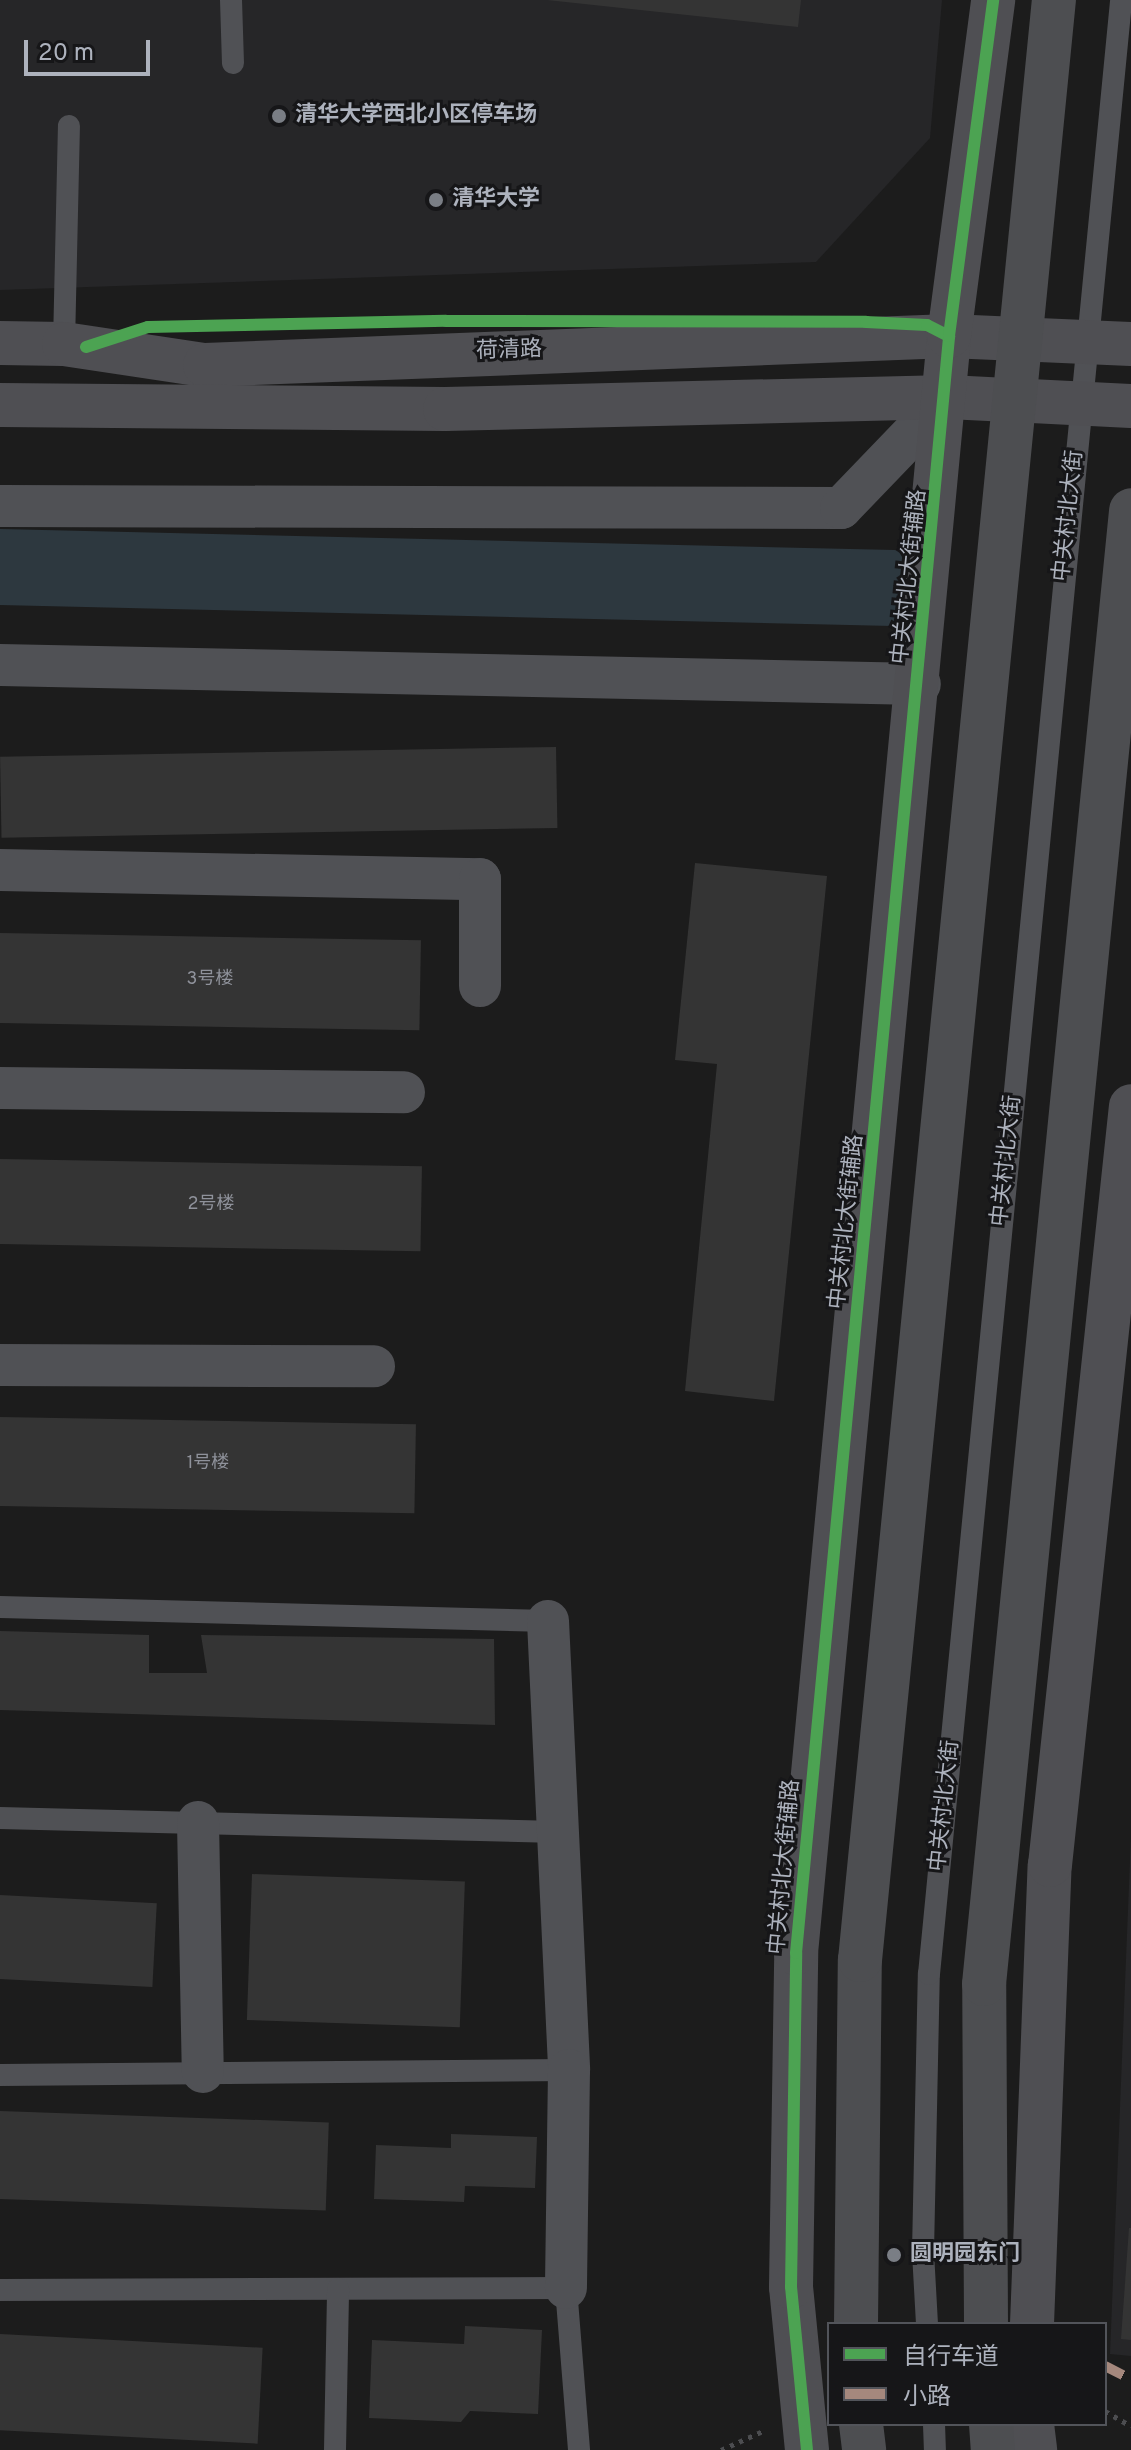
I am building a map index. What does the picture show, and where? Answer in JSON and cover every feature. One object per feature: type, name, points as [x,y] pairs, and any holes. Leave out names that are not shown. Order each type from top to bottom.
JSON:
[{"type":"main road","points":[[856,2322],[860,1960],[1054,0]]},
{"type":"main road","points":[[986,2322],[984,1984],[1131,510]]},
{"type":"main road","points":[[861,2426],[864,2450]]},
{"type":"main road","points":[[991,2426],[993,2450]]},
{"type":"street","name":"中关村北大街辅路","points":[[807,2450],[791,2287],[796,1953],[948,397],[949,336],[993,0]]},
{"type":"street","name":"荷清路","points":[[0,343],[64,344],[205,365],[949,336],[1131,344]]},
{"type":"street","points":[[0,506],[841,508],[948,397]]},
{"type":"street","points":[[0,405],[445,409],[948,397],[1131,406]]},
{"type":"street","points":[[0,665],[920,684]]},
{"type":"street","points":[[0,870],[480,879],[480,986]]},
{"type":"street","points":[[0,1088],[404,1092]]},
{"type":"street","points":[[1032,2322],[1050,1865],[1131,1106]]},
{"type":"street","points":[[0,1365],[374,1366]]},
{"type":"street","points":[[548,1621],[569,2070],[566,2288]]},
{"type":"street","points":[[198,1822],[203,2072]]},
{"type":"street","points":[[1032,2426],[1035,2450]]},
{"type":"lane","points":[[231,0],[233,63]]},
{"type":"lane","name":"中关村北大街","points":[[927,2322],[923,2252],[929,1974],[1121,0]]},
{"type":"lane","points":[[64,344],[69,126]]},
{"type":"lane","points":[[0,1607],[548,1621]]},
{"type":"lane","points":[[0,1818],[558,1832]]},
{"type":"lane","points":[[0,2075],[569,2070]]},
{"type":"lane","points":[[0,2290],[566,2288],[579,2450]]},
{"type":"lane","points":[[335,2450],[338,2289]]},
{"type":"lane","points":[[934,2426],[935,2450]]},
{"type":"path","points":[[1107,2412],[1131,2426]]},
{"type":"path","points":[[721,2450],[743,2435]]},
{"type":"shaded area","name":"清华大学","points":[[0,0],[942,0],[930,138],[816,262],[0,290]]},
{"type":"shaded area","points":[[1131,1836],[1131,2356],[1110,2354]]},
{"type":"building","points":[[547,0],[801,0],[798,27]]},
{"type":"building","points":[[556,747],[557,828],[1,838],[0,757]]},
{"type":"building","points":[[695,863],[827,876],[774,1401],[685,1391],[717,1064],[675,1060]]},
{"type":"building","points":[[0,933],[421,940],[419,1030],[0,1023]]},
{"type":"building","points":[[0,1159],[422,1166],[420,1251],[0,1244]]},
{"type":"building","points":[[0,1417],[416,1424],[414,1513],[0,1506]]},
{"type":"building","points":[[0,1631],[149,1635],[149,1673],[207,1673],[201,1635],[494,1639],[495,1725],[0,1710]]},
{"type":"building","points":[[252,1874],[465,1881],[460,2027],[247,2020]]},
{"type":"building","points":[[0,1895],[157,1903],[152,1987],[0,1979]]},
{"type":"building","points":[[0,2111],[329,2122],[326,2210],[0,2199]]},
{"type":"building","points":[[451,2134],[537,2137],[535,2188],[465,2186],[464,2202],[374,2199],[376,2145],[451,2148]]},
{"type":"building","points":[[1131,2228],[1131,2340],[1121,2339]]},
{"type":"building","points":[[465,2326],[542,2330],[538,2414],[470,2411],[461,2422],[369,2418],[372,2340],[464,2344]]},
{"type":"building","points":[[0,2334],[263,2348],[258,2444],[0,2430]]},
{"type":"waterway","points":[[0,567],[894,588]]},
{"type":"marked path","points":[[1107,2367],[1131,2379]]},
{"type":"cycle path","points":[[807,2450],[791,2287],[796,1953],[949,336],[993,0]]},
{"type":"cycle path","points":[[86,347],[148,327],[446,321],[866,322],[927,325],[949,336]]},
{"type":"place","name":"清华大学西北小区停车场","points":[[279,116]]},
{"type":"place","name":"清华大学","points":[[436,200]]},
{"type":"place","name":"圆明园东门","points":[[894,2255]]}]
